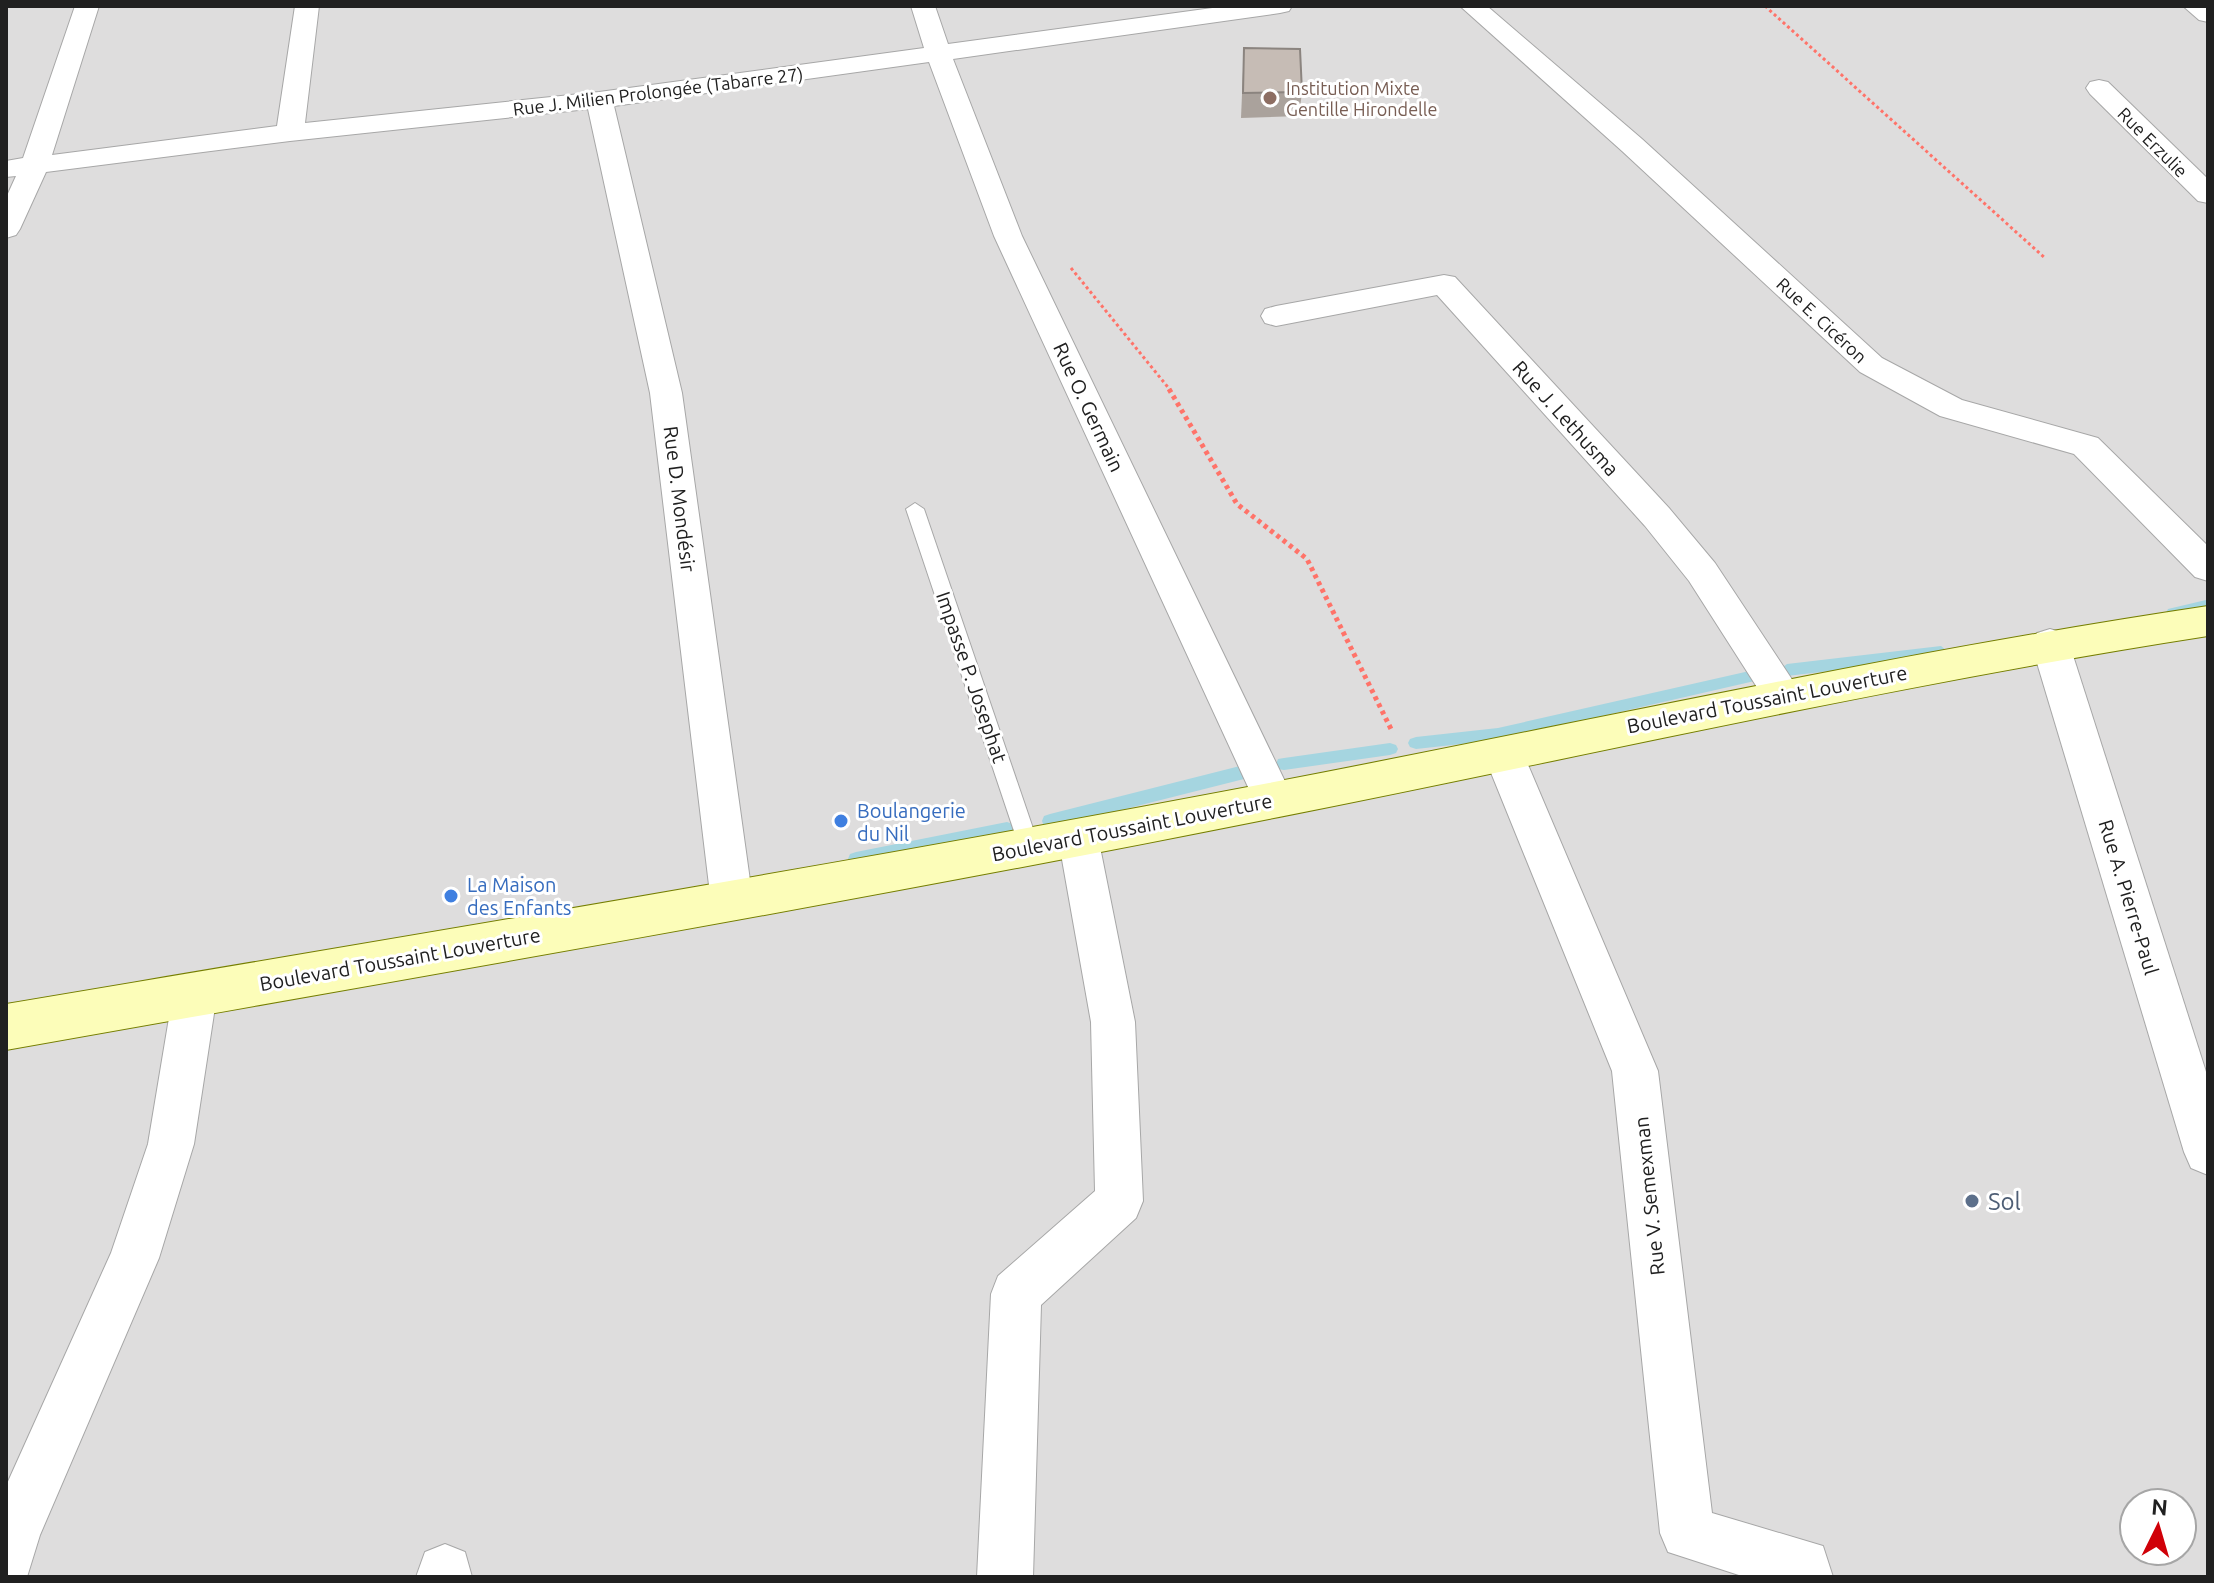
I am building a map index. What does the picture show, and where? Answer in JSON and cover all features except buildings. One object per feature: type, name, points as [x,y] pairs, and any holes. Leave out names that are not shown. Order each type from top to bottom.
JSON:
[{"type":"main road","name":"Boulevard Toussaint Louverture","points":[[6,1027],[732,902],[1274,800],[2050,643],[2208,621]]},
{"type":"street","points":[[6,229],[35,165],[87,6]]},
{"type":"street","points":[[290,133],[307,6]]},
{"type":"street","name":"Rue O. Germain","points":[[923,6],[1008,236],[1274,800]]},
{"type":"street","name":"Rue J. Milien Prolongée (Tabarre 27)","points":[[6,169],[290,133],[599,100],[1280,6]]},
{"type":"street","name":"Rue E. Cicéron","points":[[1472,6],[1632,145],[1871,365],[1951,408],[2086,446],[2208,568]]},
{"type":"street","points":[[2195,6],[2208,15]]},
{"type":"street","name":"Rue Erzulie","points":[[2099,88],[2208,195]]},
{"type":"street","name":"Rue D. Mondésir","points":[[599,100],[666,393],[727,883],[732,902]]},
{"type":"street","name":"Rue J. Lethusma","points":[[1276,316],[1444,284],[1657,517],[1702,572],[1782,695]]},
{"type":"street","name":"Rue A. Pierre-Paul","points":[[2050,643],[2208,1152]]},
{"type":"street","name":"Rue V. Semexman","points":[[1503,753],[1635,1071],[1687,1533],[1803,1566],[1805,1577]]},
{"type":"street","points":[[1005,1577],[1016,1294],[1119,1201],[1113,1022],[1078,837]]},
{"type":"street","points":[[6,1562],[13,1533],[134,1258],[171,1144],[195,994]]},
{"type":"lane","name":"Impasse P. Josephat","points":[[915,509],[1029,846]]},
{"type":"path","points":[[1765,6],[2045,258]]},
{"type":"path","points":[[1008,236],[1048,234],[1079,280],[1168,387],[1237,504],[1307,559],[1412,772]]},
{"type":"shaded area","points":[[6,6],[2208,6],[2208,1577],[6,1577]]},
{"type":"waterway","points":[[2173,613],[2206,605]]},
{"type":"waterway","points":[[1787,670],[1941,652]]},
{"type":"waterway","points":[[1416,743],[1498,734],[1754,676]]},
{"type":"waterway","points":[[1284,764],[1390,749]]},
{"type":"waterway","points":[[1050,821],[1244,772]]},
{"type":"waterway","points":[[856,859],[1007,829]]},
{"type":"place","name":"Institution Mixte Gentille Hirondelle","points":[[1270,98]]},
{"type":"place","name":"Boulangerie du Nil","points":[[841,821]]},
{"type":"place","name":"La Maison des Enfants","points":[[451,896]]},
{"type":"place","name":"Sol","points":[[1972,1201]]}]
